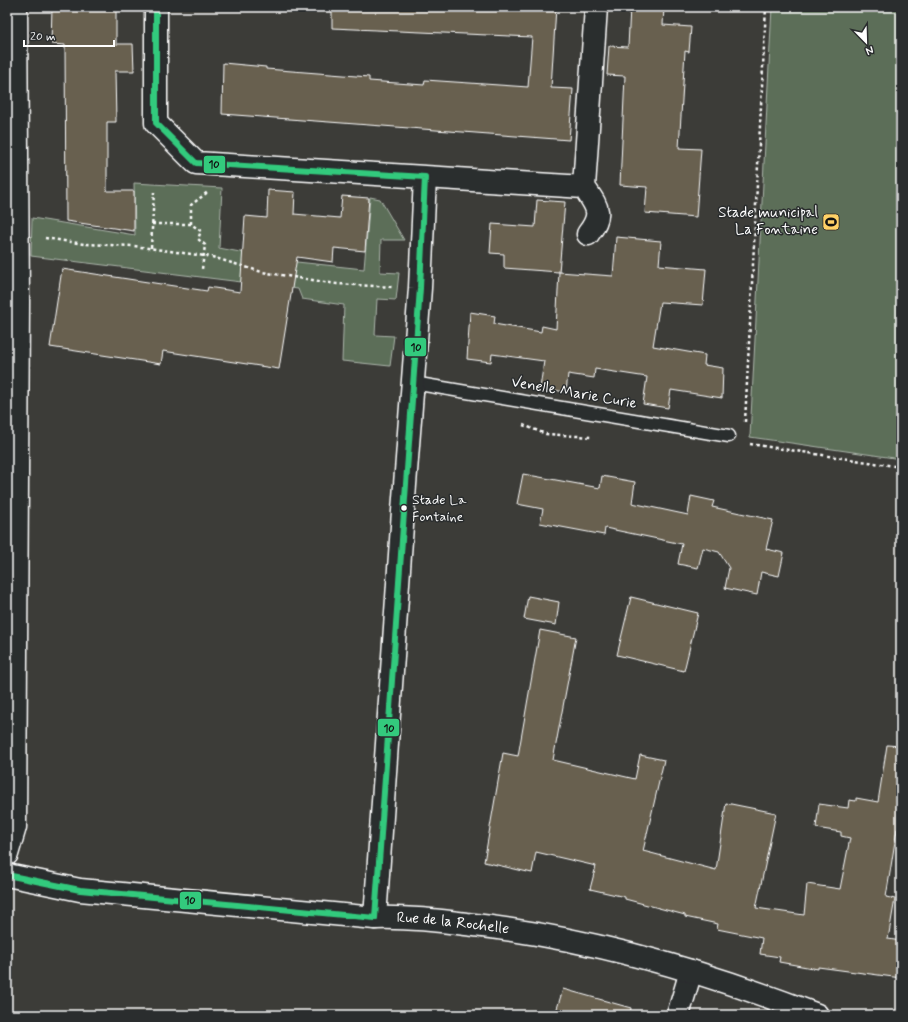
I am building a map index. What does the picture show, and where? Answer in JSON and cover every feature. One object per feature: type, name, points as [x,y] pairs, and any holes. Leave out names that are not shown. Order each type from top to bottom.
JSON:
[{"type":"street","points":[[7,854],[15,827],[18,302],[16,7]]},
{"type":"street","points":[[156,7],[156,124],[196,163],[584,186]]},
{"type":"street","points":[[588,234],[597,222],[598,212],[584,186],[596,7]]},
{"type":"street","points":[[375,918],[420,288],[425,177]]},
{"type":"street","name":"Rue de la Rochelle","points":[[7,875],[80,890],[375,918],[399,917],[540,934],[601,947],[691,971],[784,1002],[817,1015]]},
{"type":"street","points":[[678,1015],[691,971]]},
{"type":"lane","name":"Venelle Marie Curie","points":[[413,383],[729,436]]},
{"type":"path","points":[[745,427],[766,7]]},
{"type":"path","points":[[191,224],[191,205],[209,192],[210,184],[218,184],[218,165]]},
{"type":"path","points":[[151,248],[154,192]]},
{"type":"path","points":[[152,224],[191,224],[201,231],[198,239],[205,245],[202,269]]},
{"type":"path","points":[[18,233],[84,244],[151,248],[203,256],[262,272],[337,284],[420,288]]},
{"type":"path","points":[[744,443],[901,467]]},
{"type":"green space","name":"Stade municipal La Fontaine","points":[[772,7],[901,7],[901,459],[750,437]]},
{"type":"green space","points":[[134,183],[222,188],[219,248],[287,261],[364,269],[370,197],[380,199],[404,240],[381,240],[380,272],[399,273],[396,300],[377,299],[375,335],[394,336],[390,366],[342,361],[344,305],[302,299],[298,289],[31,256],[32,218],[135,235]]},
{"type":"building","points":[[52,7],[116,7],[116,44],[133,44],[134,71],[115,71],[116,122],[107,122],[107,191],[134,191],[134,231],[66,221],[65,45],[51,44]]},
{"type":"building","points":[[332,7],[556,7],[551,88],[573,89],[569,140],[222,114],[223,63],[266,67],[266,69],[369,77],[369,81],[424,85],[425,80],[528,87],[532,37],[332,28]]},
{"type":"building","points":[[630,7],[664,7],[663,25],[691,27],[689,52],[685,51],[679,148],[701,149],[696,217],[645,213],[647,187],[620,185],[625,76],[607,75],[609,46],[628,47]]},
{"type":"building","points":[[268,190],[295,192],[294,214],[340,218],[342,196],[369,198],[365,251],[334,248],[333,262],[297,257],[279,369],[163,351],[161,364],[50,347],[62,269],[207,291],[208,287],[240,292],[245,216],[267,218]]},
{"type":"building","points":[[537,200],[565,202],[559,272],[504,268],[504,254],[490,253],[492,224],[535,227]]},
{"type":"building","points":[[616,237],[661,241],[659,265],[706,269],[703,305],[660,302],[653,346],[705,355],[704,365],[723,368],[722,398],[671,390],[668,408],[643,404],[647,377],[595,369],[594,378],[568,374],[566,392],[540,388],[544,361],[492,354],[491,362],[467,359],[470,312],[495,316],[494,324],[541,332],[542,326],[556,329],[559,272],[613,276]]},
{"type":"building","points":[[523,474],[600,488],[602,476],[635,482],[632,503],[688,515],[691,496],[714,501],[712,507],[773,520],[766,549],[784,553],[779,576],[761,572],[757,595],[725,588],[729,568],[719,552],[703,548],[698,568],[678,564],[682,544],[605,528],[604,535],[540,523],[543,509],[517,504]]},
{"type":"building","points":[[528,596],[559,602],[556,625],[524,619]]},
{"type":"building","points":[[631,597],[698,613],[684,671],[617,655]]},
{"type":"building","points":[[540,630],[576,637],[553,760],[635,779],[640,755],[664,760],[643,851],[716,870],[726,803],[776,813],[756,908],[804,915],[807,884],[840,889],[850,838],[841,836],[841,832],[816,828],[819,804],[848,808],[849,800],[856,801],[856,798],[878,802],[887,745],[901,746],[901,830],[897,829],[886,897],[895,899],[888,939],[901,941],[901,978],[818,967],[818,969],[779,962],[780,957],[760,954],[762,938],[717,929],[718,924],[685,917],[685,915],[625,899],[625,897],[590,889],[596,866],[536,852],[532,873],[484,862],[503,753],[518,756]]},
{"type":"building","points":[[563,989],[631,1008],[630,1015],[555,1015]]},
{"type":"transit line","name":"10","points":[[156,7],[156,123],[196,163],[425,177],[420,288],[375,918]]},
{"type":"transit line","name":"10","points":[[7,875],[80,890],[375,918]]},
{"type":"place","name":"Stade municipal La Fontaine","points":[[831,222]]},
{"type":"place","name":"Stade La Fontaine","points":[[404,508]]}]
